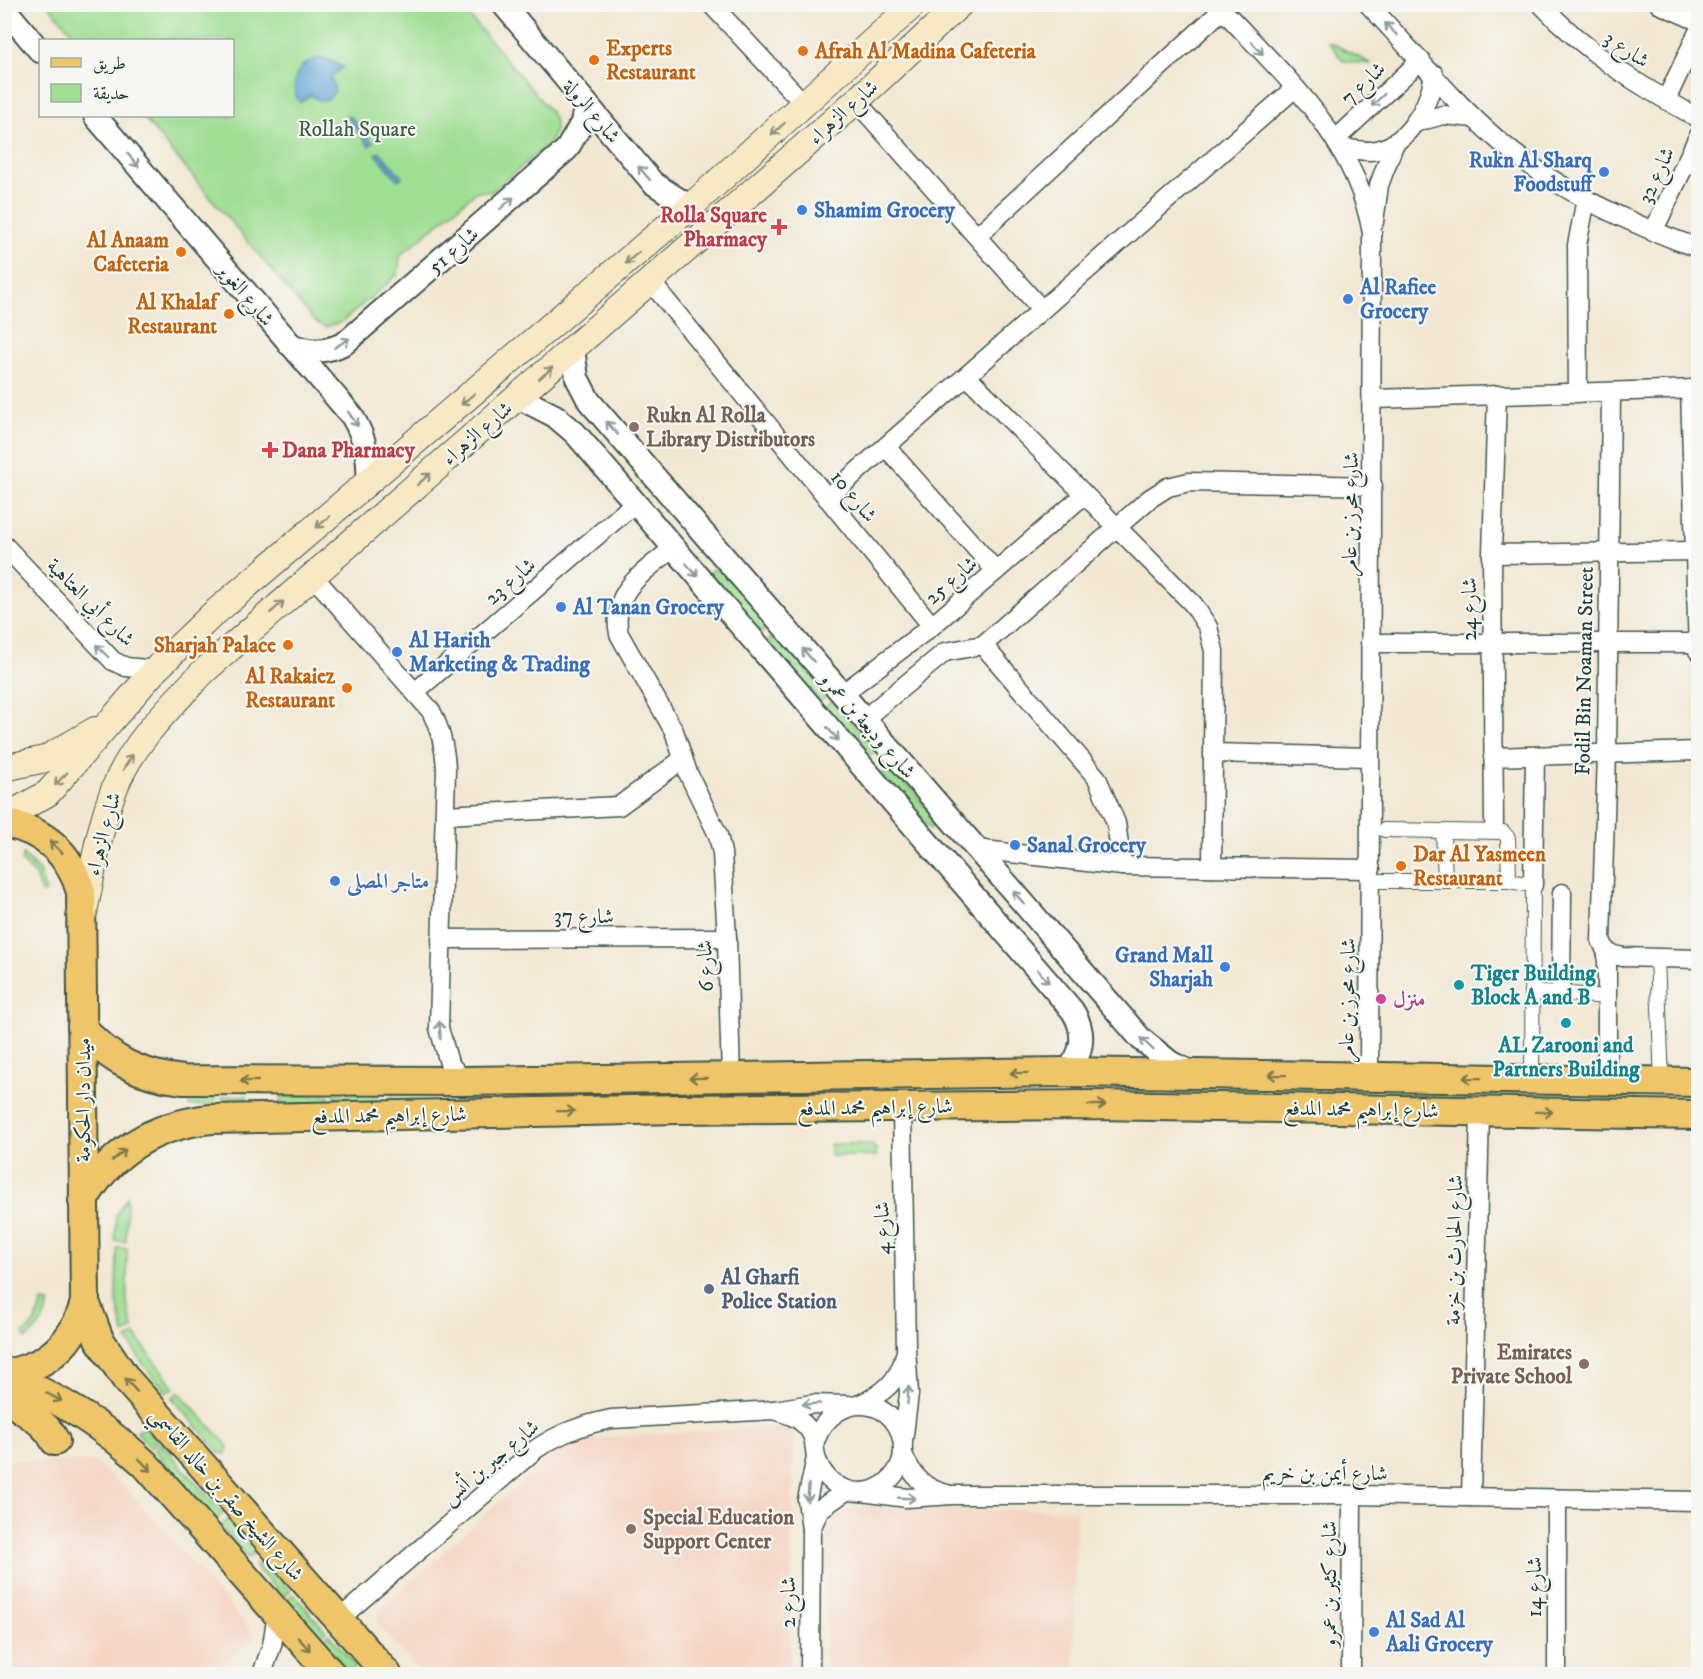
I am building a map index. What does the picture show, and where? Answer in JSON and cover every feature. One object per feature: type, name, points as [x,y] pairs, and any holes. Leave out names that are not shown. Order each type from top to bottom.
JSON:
[{"type":"main road","name":"شارع الزهراء","points":[[4,818],[48,793],[155,670],[211,616],[690,207],[914,4]]},
{"type":"main road","name":"شارع الزهراء","points":[[83,918],[109,804],[131,755],[161,717],[204,671],[651,282],[856,101],[960,4]]},
{"type":"main road","points":[[513,402],[501,399],[503,387],[544,347],[560,320]]},
{"type":"main road","points":[[4,768],[34,762],[56,754],[113,719]]},
{"type":"main road","name":"ميدان دار الحكومة","points":[[4,824],[18,826],[44,836],[64,855],[78,878],[83,918],[85,1302],[75,1330],[56,1352],[31,1368],[4,1374]]},
{"type":"main road","name":"شارع إبراهيم محمد المدفع","points":[[82,1027],[103,1051],[115,1060],[146,1074],[202,1081],[464,1082],[1066,1072],[1698,1082]]},
{"type":"main road","points":[[769,1109],[764,1102],[769,1091],[854,1087],[878,1076]]},
{"type":"main road","name":"شارع إبراهيم محمد المدفع","points":[[83,1201],[105,1167],[120,1153],[165,1128],[196,1121],[450,1113],[1093,1105],[1698,1115]]},
{"type":"main road","name":"شارع الشيخ صقر بن خالد القاسمي","points":[[85,1302],[99,1339],[126,1379],[387,1674]]},
{"type":"main road","name":"شارع الشيخ صقر بن خالد القاسمي","points":[[4,1374],[78,1410],[124,1444],[145,1464],[331,1674]]},
{"type":"main road","points":[[4,1394],[44,1424],[55,1441]]},
{"type":"street","name":"شارع الرولة","points":[[503,4],[653,183],[690,207]]},
{"type":"street","points":[[711,4],[805,105]]},
{"type":"street","points":[[1368,4],[1474,118],[1526,162],[1586,199],[1653,232],[1698,248]]},
{"type":"street","name":"شارع 3","points":[[1541,4],[1569,34],[1590,51],[1698,118]]},
{"type":"street","points":[[1659,4],[1698,21]]},
{"type":"street","points":[[977,236],[1220,7]]},
{"type":"street","name":"شارع محرز بن عامر","points":[[1220,7],[1295,88],[1339,144],[1362,189],[1372,233],[1373,486],[1369,757],[1371,875],[1369,1077]]},
{"type":"street","points":[[7,15],[39,50]]},
{"type":"street","points":[[1666,100],[1698,32]]},
{"type":"street","name":"شارع 7","points":[[1339,144],[1421,60]]},
{"type":"street","points":[[1372,233],[1379,185],[1395,142],[1414,123],[1428,100],[1434,74]]},
{"type":"street","points":[[827,498],[1295,88]]},
{"type":"street","points":[[856,101],[1042,310]]},
{"type":"street","name":"شارع 51","points":[[287,343],[302,350],[317,352],[332,350],[345,343],[567,149],[582,123],[586,103]]},
{"type":"street","points":[[1414,123],[1443,116],[1474,118]]},
{"type":"street","name":"شارع الغوير","points":[[110,122],[212,238],[287,343],[343,405],[359,428],[368,456],[368,484]]},
{"type":"street","name":"شارع 32","points":[[1653,232],[1698,137]]},
{"type":"street","points":[[1339,144],[1370,151],[1395,142]]},
{"type":"street","points":[[1578,393],[1577,245],[1586,199]]},
{"type":"street","name":"شارع 10","points":[[651,282],[932,626]]},
{"type":"street","name":"شارع وديعة بن عمرو","points":[[573,349],[577,378],[589,401],[702,533],[1148,1046],[1171,1063],[1197,1074]]},
{"type":"street","points":[[967,376],[1193,604],[1208,627],[1215,662],[1212,867]]},
{"type":"street","points":[[1373,399],[1694,389],[1698,651]]},
{"type":"street","name":"Fodil Bin Noaman Street","points":[[1607,1082],[1606,951],[1601,940],[1600,896],[1607,754],[1606,643],[1611,392]]},
{"type":"street","name":"شارع 24","points":[[1494,823],[1492,554],[1497,395]]},
{"type":"street","name":"شارع وديعة بن عمرو","points":[[513,402],[543,408],[565,424],[1077,1017],[1082,1042],[1077,1058],[1066,1072]]},
{"type":"street","points":[[886,447],[996,571]]},
{"type":"street","points":[[604,467],[612,462],[627,465],[662,506],[702,533]]},
{"type":"street","points":[[864,719],[945,652],[982,645],[1158,492],[1179,484],[1200,482],[1373,486]]},
{"type":"street","name":"شارع 25","points":[[842,694],[932,626],[1084,495]]},
{"type":"street","name":"شارع 23","points":[[416,692],[635,503]]},
{"type":"street","name":"شارع 6","points":[[674,548],[623,594],[617,607],[616,620],[619,634],[674,731],[683,759],[711,817],[722,854],[727,938],[730,1078]]},
{"type":"street","name":"شارع أبي العتاهية","points":[[6,550],[113,661],[126,667],[155,670]]},
{"type":"street","points":[[1492,554],[1695,551]]},
{"type":"street","points":[[313,576],[431,711],[446,749],[441,1041],[449,1063],[464,1082]]},
{"type":"street","points":[[1370,643],[1698,643]]},
{"type":"street","points":[[982,645],[1097,778],[1116,823],[1122,866]]},
{"type":"street","points":[[1493,757],[1698,751]]},
{"type":"street","points":[[1214,753],[1369,757]]},
{"type":"street","points":[[1532,1079],[1535,756]]},
{"type":"street","points":[[445,815],[619,806],[683,759]]},
{"type":"street","points":[[1384,830],[1506,833],[1509,881]]},
{"type":"street","points":[[1443,831],[1444,881]]},
{"type":"street","points":[[976,849],[1122,866],[1212,867],[1444,881],[1509,881],[1533,885]]},
{"type":"street","points":[[1561,992],[1562,893]]},
{"type":"street","points":[[979,904],[1001,913],[1032,943],[1043,942],[1049,933]]},
{"type":"street","name":"شارع 37","points":[[441,939],[727,938]]},
{"type":"street","points":[[1606,951],[1623,957],[1698,959]]},
{"type":"street","points":[[1657,958],[1662,1082]]},
{"type":"street","points":[[1532,991],[1607,997]]},
{"type":"street","name":"شارع 4","points":[[903,1107],[906,1348],[909,1394],[903,1448]]},
{"type":"street","name":"شارع الحارث بن خزمة","points":[[1471,1497],[1480,1111]]},
{"type":"street","name":"شارع 4","points":[[855,1405],[878,1396],[892,1383],[902,1366],[906,1348]]},
{"type":"street","name":"شارع جبر بن أنس","points":[[338,1620],[536,1449],[559,1434],[610,1419],[774,1410],[812,1404],[855,1405]]},
{"type":"street","points":[[811,1529],[820,1509],[854,1491],[877,1489],[890,1481],[899,1469],[903,1448],[898,1428],[888,1415],[876,1408],[855,1405],[833,1413],[821,1425],[816,1450],[827,1478],[854,1491]]},
{"type":"street","name":"شارع جبر بن أنس","points":[[774,1410],[800,1420],[816,1450]]},
{"type":"street","name":"شارع أيمن بن خريم","points":[[903,1448],[910,1470],[920,1483],[935,1492],[952,1495]]},
{"type":"street","name":"شارع 2","points":[[810,1674],[811,1529],[808,1493],[816,1450]]},
{"type":"street","name":"شارع أيمن بن خريم","points":[[854,1491],[907,1498],[952,1495],[1352,1495],[1698,1501]]},
{"type":"street","name":"شارع كثير بن عمرو","points":[[1351,1674],[1352,1495]]},
{"type":"street","name":"شارع 14","points":[[1557,1499],[1557,1674]]},
{"type":"street","points":[[262,1674],[272,1645],[277,1614]]},
{"type":"shaded area","name":"Special Education Support Center","points":[[786,1426],[794,1436],[790,1674],[421,1674],[378,1624],[378,1611],[559,1448],[584,1439]]},
{"type":"shaded area","points":[[4,1461],[93,1461],[129,1491],[256,1636],[211,1674],[5,1674]]},
{"type":"shaded area","name":"Special Education Support Center","points":[[864,1507],[1076,1510],[1074,1674],[826,1674],[827,1535],[834,1521],[844,1512]]},
{"type":"green space","name":"Rollah Square","points":[[48,5],[460,5],[550,111],[555,124],[555,132],[548,144],[492,192],[477,191],[400,256],[398,274],[342,322],[325,327],[315,322],[143,117],[234,117],[234,39],[78,39]]},
{"type":"green space","points":[[1328,41],[1372,64],[1343,61]]},
{"type":"green space","points":[[718,566],[770,626],[761,633],[709,573]]},
{"type":"green space","points":[[776,634],[829,695],[820,702],[768,641]]},
{"type":"green space","points":[[833,700],[877,750],[869,757],[825,707]]},
{"type":"green space","points":[[890,766],[939,821],[930,829],[881,774]]},
{"type":"green space","points":[[23,855],[39,871],[46,892],[41,893],[35,875],[21,861]]},
{"type":"green space","points":[[1116,1084],[1155,1085],[1155,1094],[1116,1094]]},
{"type":"green space","points":[[1170,1085],[1213,1086],[1213,1095],[1170,1094]]},
{"type":"green space","points":[[1220,1086],[1262,1086],[1262,1096],[1220,1095]]},
{"type":"green space","points":[[1274,1087],[1319,1087],[1319,1097],[1274,1096]]},
{"type":"green space","points":[[1325,1087],[1373,1088],[1373,1098],[1325,1097]]},
{"type":"green space","points":[[1386,1088],[1425,1089],[1425,1099],[1386,1098]]},
{"type":"green space","points":[[1431,1089],[1471,1090],[1471,1100],[1431,1099]]},
{"type":"green space","points":[[589,1090],[589,1100],[545,1101],[545,1091]]},
{"type":"green space","points":[[1485,1090],[1524,1091],[1524,1100],[1485,1100]]},
{"type":"green space","points":[[1532,1090],[1577,1091],[1576,1101],[1532,1100]]},
{"type":"green space","points":[[540,1091],[540,1101],[497,1101],[497,1092]]},
{"type":"green space","points":[[484,1092],[484,1102],[441,1102],[440,1093]]},
{"type":"green space","points":[[1590,1092],[1636,1092],[1636,1102],[1590,1101]]},
{"type":"green space","points":[[434,1093],[434,1102],[391,1103],[391,1094]]},
{"type":"green space","points":[[335,1094],[377,1094],[378,1103],[335,1104]]},
{"type":"green space","points":[[281,1095],[329,1095],[329,1104],[281,1105]]},
{"type":"green space","points":[[215,1096],[215,1105],[189,1106],[189,1097]]},
{"type":"green space","points":[[222,1096],[247,1096],[247,1105],[223,1105]]},
{"type":"green space","points":[[830,1144],[871,1144],[876,1149],[876,1156],[830,1156]]},
{"type":"green space","points":[[127,1197],[126,1241],[115,1241],[116,1215]]},
{"type":"green space","points":[[117,1248],[127,1248],[127,1302],[133,1329],[124,1334],[116,1298]]},
{"type":"green space","points":[[42,1302],[49,1303],[46,1314],[35,1331],[26,1339],[23,1335],[36,1321]]},
{"type":"green space","points":[[135,1335],[174,1387],[167,1392],[145,1367],[127,1339]]},
{"type":"green space","points":[[179,1392],[228,1446],[226,1454],[220,1453],[172,1398]]},
{"type":"green space","points":[[145,1426],[158,1441],[150,1448],[137,1432]]},
{"type":"green space","points":[[161,1443],[223,1514],[215,1521],[154,1450]]},
{"type":"green space","points":[[228,1520],[255,1552],[248,1558],[220,1526]]},
{"type":"green space","points":[[262,1559],[290,1591],[283,1597],[255,1566]]},
{"type":"green space","points":[[293,1594],[326,1631],[319,1638],[286,1600]]},
{"type":"green space","points":[[329,1634],[356,1666],[349,1672],[322,1641]]},
{"type":"water","points":[[325,58],[343,67],[331,77],[335,91],[329,99],[320,101],[311,95],[300,103],[294,87],[298,72],[309,62]]},
{"type":"water","points":[[346,116],[351,117],[373,143],[369,146]]},
{"type":"water","points":[[380,152],[402,177],[398,180],[376,154]]},
{"type":"place","name":"Afrah Al Madina Cafeteria","points":[[803,51]]},
{"type":"place","name":"Experts Restaurant","points":[[594,60]]},
{"type":"place","name":"Rukn Al Sharq Foodstuff","points":[[1604,172]]},
{"type":"place","name":"Shamim Grocery","points":[[802,210]]},
{"type":"place","name":"Rolla Square Pharmacy","points":[[779,227]]},
{"type":"place","name":"Al Anaam Cafeteria","points":[[181,252]]},
{"type":"place","name":"Al Rafiee Grocery","points":[[1348,299]]},
{"type":"place","name":"Al Khalaf Restaurant","points":[[229,314]]},
{"type":"place","name":"Rukn Al Rolla Library Distributors","points":[[634,427]]},
{"type":"place","name":"Dana Pharmacy","points":[[270,450]]},
{"type":"place","name":"Al Tanan Grocery","points":[[561,607]]},
{"type":"place","name":"Sharjah Palace","points":[[288,645]]},
{"type":"place","name":"Al Harith Marketing & Trading","points":[[397,652]]},
{"type":"place","name":"Al Rakaiez Restaurant","points":[[347,688]]},
{"type":"place","name":"Sanal Grocery","points":[[1015,845]]},
{"type":"place","name":"Dar Al Yasmeen Restaurant","points":[[1401,866]]},
{"type":"place","name":"متاجر المصلى","points":[[335,881]]},
{"type":"place","name":"Grand Mall Sharjah","points":[[1225,967]]},
{"type":"place","name":"Tiger Building Block A and B","points":[[1459,985]]},
{"type":"place","name":"منزل","points":[[1381,999]]},
{"type":"place","name":"AL Zarooni and Partners Building","points":[[1566,1023]]},
{"type":"place","name":"Al Gharfi Police Station","points":[[709,1289]]},
{"type":"place","name":"Emirates Private School","points":[[1584,1364]]},
{"type":"place","name":"Special Education Support Center","points":[[631,1529]]},
{"type":"place","name":"Al Sad Al Aali Grocery","points":[[1374,1632]]}]
